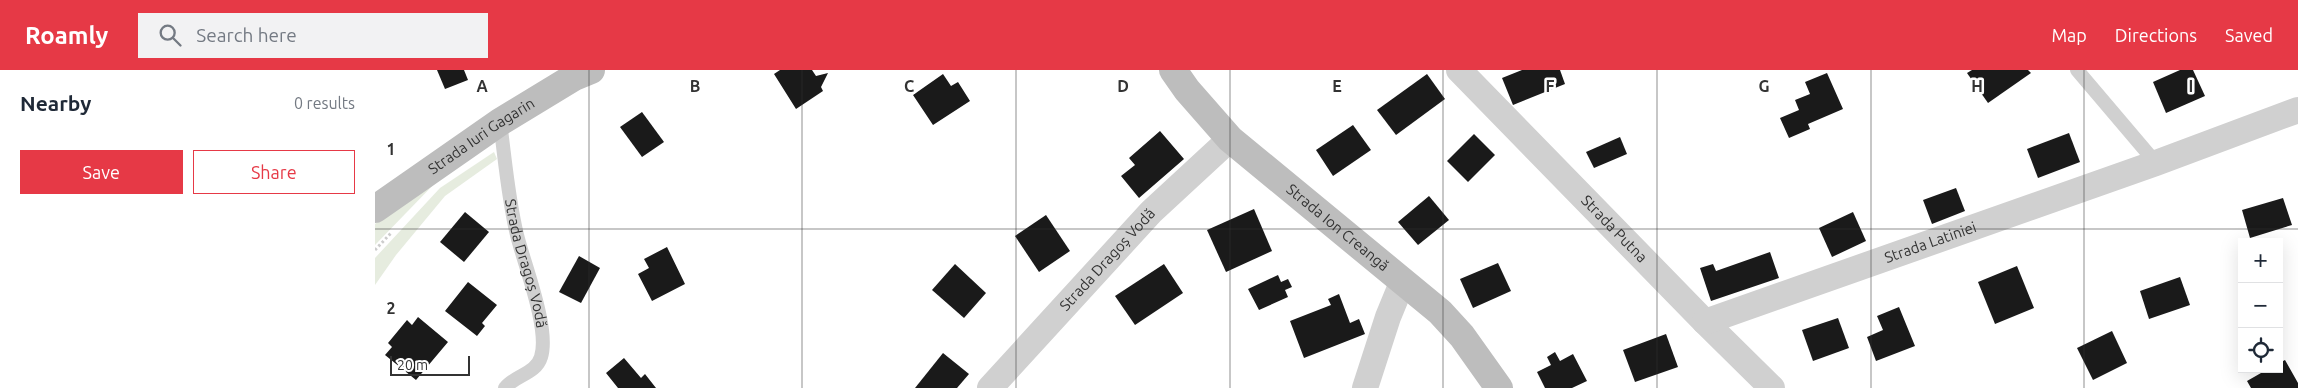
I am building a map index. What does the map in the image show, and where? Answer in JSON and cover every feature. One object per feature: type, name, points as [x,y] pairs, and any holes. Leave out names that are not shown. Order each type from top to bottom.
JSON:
[{"type":"street","name":"Strada Iuri Gagarin","points":[[375,209],[500,122],[574,77],[591,70]]},
{"type":"street","name":"Strada Ion Creangă","points":[[1173,70],[1187,90],[1230,138],[1402,283],[1440,312],[1462,336],[1499,388]]},
{"type":"street","name":"Strada Putna","points":[[1459,70],[1772,388]]},
{"type":"street","name":"Strada Latiniei","points":[[1705,322],[2156,163],[2298,110]]},
{"type":"street","name":"Strada Dragoș Vodă","points":[[990,388],[1151,212],[1230,138]]},
{"type":"street","points":[[1365,388],[1388,316],[1402,283]]},
{"type":"lane","points":[[2077,70],[2156,163]]},
{"type":"lane","name":"Strada Dragoș Vodă","points":[[500,122],[517,234],[539,314],[543,340],[542,355],[538,364],[534,369],[511,381],[505,388]]},
{"type":"shaded area","points":[[494,152],[497,159],[445,196],[396,255],[375,285],[375,258],[440,188]]},
{"type":"shaded area","points":[[438,180],[375,245],[375,224],[392,208]]},
{"type":"building","points":[[437,70],[464,70],[468,80],[445,89]]},
{"type":"building","points":[[780,70],[812,70],[816,76],[828,73],[821,87],[823,91],[796,109],[774,74]]},
{"type":"building","points":[[1522,70],[1560,70],[1565,84],[1513,105],[1502,78]]},
{"type":"building","points":[[1972,70],[2028,70],[2031,73],[1988,103],[1967,73]]},
{"type":"building","points":[[2180,70],[2193,70],[2205,96],[2166,113],[2153,82]]},
{"type":"building","points":[[1827,73],[1843,109],[1808,124],[1810,129],[1789,138],[1780,118],[1799,110],[1795,100],[1810,94],[1805,82]]},
{"type":"building","points":[[943,74],[951,86],[958,82],[970,101],[933,125],[913,95]]},
{"type":"building","points":[[1427,74],[1445,99],[1396,135],[1377,110]]},
{"type":"building","points":[[642,112],[664,142],[642,157],[620,127]]},
{"type":"building","points":[[1353,125],[1371,150],[1333,176],[1316,150]]},
{"type":"building","points":[[1160,131],[1184,159],[1139,198],[1121,176],[1135,165],[1129,158]]},
{"type":"building","points":[[2069,133],[2080,162],[2038,178],[2027,149]]},
{"type":"building","points":[[1474,134],[1495,155],[1468,182],[1447,161]]},
{"type":"building","points":[[1620,137],[1627,154],[1594,168],[1586,152]]},
{"type":"building","points":[[1956,188],[1965,211],[1932,224],[1923,200]]},
{"type":"building","points":[[1429,196],[1449,220],[1418,245],[1398,222]]},
{"type":"building","points":[[2283,198],[2292,225],[2250,238],[2242,210]]},
{"type":"building","points":[[1254,209],[1272,251],[1226,272],[1207,230]]},
{"type":"building","points":[[465,212],[489,232],[464,262],[440,242]]},
{"type":"building","points":[[1853,212],[1866,241],[1832,257],[1819,228]]},
{"type":"building","points":[[1046,215],[1070,251],[1039,272],[1015,236]]},
{"type":"building","points":[[667,247],[685,284],[652,301],[638,274],[649,268],[644,259]]},
{"type":"building","points":[[1770,252],[1779,278],[1711,301],[1700,268],[1713,264],[1716,271]]},
{"type":"building","points":[[579,256],[600,268],[581,303],[559,292]]},
{"type":"building","points":[[1498,263],[1511,291],[1473,308],[1460,279]]},
{"type":"building","points":[[955,264],[986,293],[964,318],[932,290]]},
{"type":"building","points":[[1164,264],[1183,293],[1135,325],[1115,296]]},
{"type":"building","points":[[2017,266],[2034,308],[1995,324],[1978,282]]},
{"type":"building","points":[[1278,275],[1281,282],[1288,279],[1292,287],[1285,290],[1288,297],[1259,310],[1248,289]]},
{"type":"building","points":[[2180,277],[2190,305],[2149,319],[2140,291]]},
{"type":"building","points":[[468,282],[497,305],[482,323],[485,326],[477,336],[445,311]]},
{"type":"building","points":[[1339,294],[1350,323],[1359,319],[1365,334],[1304,358],[1290,321],[1331,305],[1328,299]]},
{"type":"building","points":[[1899,307],[1915,346],[1876,361],[1867,337],[1883,330],[1877,316]]},
{"type":"building","points":[[418,317],[448,342],[416,380],[385,355],[392,347],[388,343],[407,320],[412,325]]},
{"type":"building","points":[[1838,318],[1849,348],[1813,361],[1802,330]]},
{"type":"building","points":[[2112,331],[2127,363],[2093,380],[2077,348]]},
{"type":"building","points":[[1666,334],[1678,367],[1635,382],[1623,350]]},
{"type":"building","points":[[1555,352],[1560,361],[1573,354],[1587,381],[1572,388],[1545,388],[1537,372],[1551,365],[1547,357]]},
{"type":"building","points":[[943,353],[969,374],[957,388],[915,388]]},
{"type":"building","points":[[624,358],[641,378],[645,374],[656,388],[618,388],[606,373]]},
{"type":"building","points":[[2285,360],[2298,383],[2298,388],[2251,388],[2247,381],[2261,373],[2283,373],[2283,361]]}]
